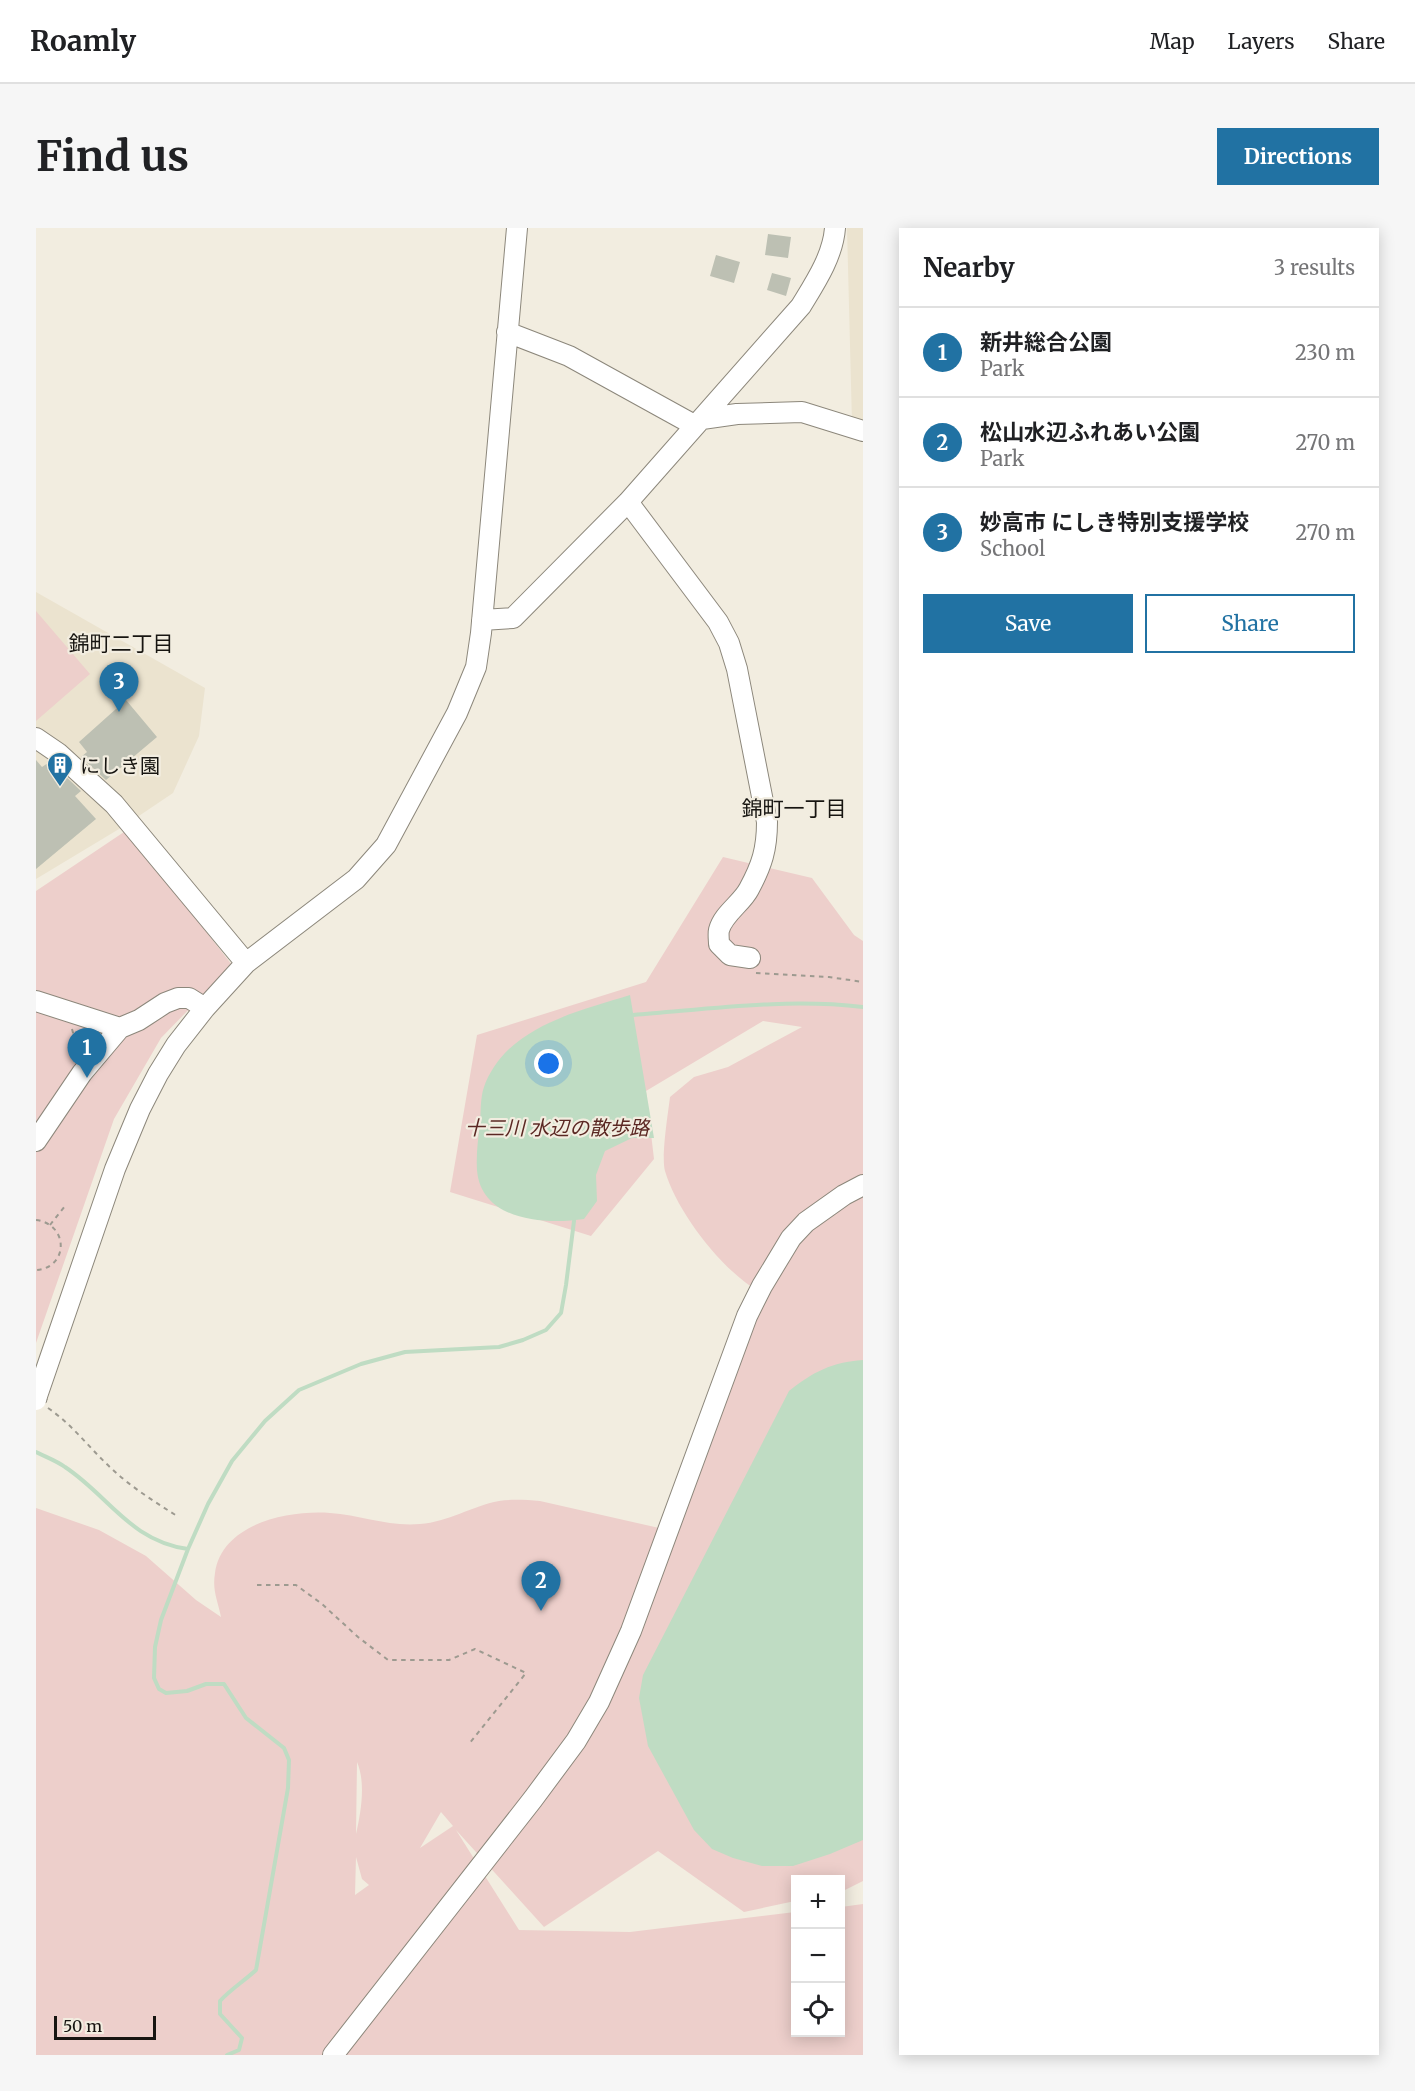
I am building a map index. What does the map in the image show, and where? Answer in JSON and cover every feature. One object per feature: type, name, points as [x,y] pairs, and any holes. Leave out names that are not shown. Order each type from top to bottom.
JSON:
[{"type":"street","points":[[40,1401],[115,1169],[158,1074],[176,1045],[205,1008],[246,963],[356,879],[386,845],[457,713],[476,667],[517,228]]},
{"type":"street","points":[[482,620],[513,618],[628,502],[801,306],[817,279],[834,238],[835,228]]},
{"type":"street","points":[[507,332],[569,356],[698,422],[737,414],[802,412],[863,431]]},
{"type":"street","points":[[628,502],[718,622],[729,643],[737,669],[767,822],[767,845],[748,891],[719,929],[719,944],[730,956],[751,965]]},
{"type":"street","points":[[36,738],[58,753],[114,804],[246,963]]},
{"type":"street","points":[[36,1141],[82,1073],[120,1028],[178,998],[189,998],[205,1008]]},
{"type":"street","points":[[36,1001],[120,1028]]},
{"type":"street","points":[[333,2055],[576,1741],[598,1702],[631,1631],[747,1316],[762,1286],[791,1238],[806,1222],[844,1195],[863,1185]]},
{"type":"path","points":[[751,965],[863,982]]},
{"type":"path","points":[[68,1013],[82,1073]]},
{"type":"path","points":[[50,1225],[65,1206]]},
{"type":"path","points":[[36,1220],[45,1221],[58,1232],[61,1240],[59,1256],[47,1267],[36,1270]]},
{"type":"path","points":[[40,1401],[65,1419],[113,1470],[145,1496],[177,1516]]},
{"type":"path","points":[[257,1585],[296,1585],[322,1604],[358,1638],[388,1659],[449,1659],[474,1649],[526,1673],[469,1744]]},
{"type":"shaded area","points":[[847,228],[863,228],[863,423],[852,423]]},
{"type":"shaded area","points":[[36,592],[205,688],[199,736],[173,793],[124,826],[36,879]]},
{"type":"shaded area","points":[[630,995],[654,1138],[632,1138],[605,1151],[596,1175],[597,1201],[584,1219],[534,1220],[502,1209],[490,1200],[481,1187],[477,1170],[482,1096],[491,1072],[509,1049],[536,1030],[566,1016]]},
{"type":"shaded area","points":[[863,1360],[863,1840],[793,1866],[762,1866],[712,1849],[694,1830],[648,1746],[639,1698],[643,1675],[789,1391],[823,1369]]},
{"type":"green space","points":[[36,611],[90,674],[36,721]]},
{"type":"green space","points":[[127,830],[232,965],[161,1038],[114,1119],[36,1343],[36,891]]},
{"type":"green space","name":"十三川 水辺の散歩路","points":[[723,857],[812,878],[854,935],[863,941],[863,1881],[845,1890],[845,1875],[791,1875],[791,1902],[744,1912],[658,1851],[544,1927],[456,1830],[519,1930],[630,1932],[791,1912],[791,2037],[845,2037],[845,1906],[863,1904],[863,2055],[36,2055],[36,1508],[99,1530],[146,1556],[196,1600],[221,1617],[214,1585],[220,1556],[230,1542],[244,1531],[277,1517],[330,1513],[397,1524],[420,1524],[430,1523],[499,1501],[524,1500],[540,1501],[668,1530],[760,1292],[731,1270],[716,1255],[690,1222],[671,1187],[664,1164],[670,1097],[694,1077],[728,1067],[802,1027],[763,1021],[646,1091],[654,1159],[591,1236],[450,1192],[477,1035],[646,982]],"holes":[[[357,1762],[360,1770],[361,1807],[356,1834]],[[441,1812],[453,1826],[420,1848]],[[356,1857],[362,1879],[369,1885],[355,1895]]]},
{"type":"building","points":[[768,234],[791,237],[788,258],[765,255]]},
{"type":"building","points":[[716,255],[740,262],[734,283],[710,276]]},
{"type":"building","points":[[772,273],[791,278],[786,296],[767,290]]},
{"type":"building","points":[[126,700],[157,737],[106,780],[81,757],[87,752],[79,742]]},
{"type":"building","points":[[36,760],[42,767],[48,763],[58,776],[62,773],[81,791],[75,796],[96,819],[36,869]]},
{"type":"waterway","points":[[633,1015],[777,1004],[863,1007]]},
{"type":"waterway","points":[[227,2055],[239,2050],[242,2038],[220,2014],[220,2001],[256,1970],[288,1788],[289,1760],[284,1748],[246,1718],[224,1684],[206,1684],[187,1691],[166,1693],[159,1689],[154,1678],[155,1647],[161,1620],[188,1549],[208,1504],[232,1461],[265,1421],[299,1390],[361,1364],[405,1352],[499,1347],[546,1330],[561,1313],[574,1221]]},
{"type":"waterway","points":[[36,1452],[58,1463],[81,1479],[135,1527],[151,1537],[188,1549]]},
{"type":"place","name":"妙高市 にしき特別支援学校","points":[[119,712]]},
{"type":"place","name":"にしき園","points":[[60,788]]},
{"type":"place","name":"新井総合公園","points":[[87,1078]]},
{"type":"place","name":"松山水辺ふれあい公園","points":[[541,1611]]},
{"type":"district","name":"錦町二丁目","points":[[121,643]]},
{"type":"district","name":"錦町一丁目","points":[[794,808]]}]
